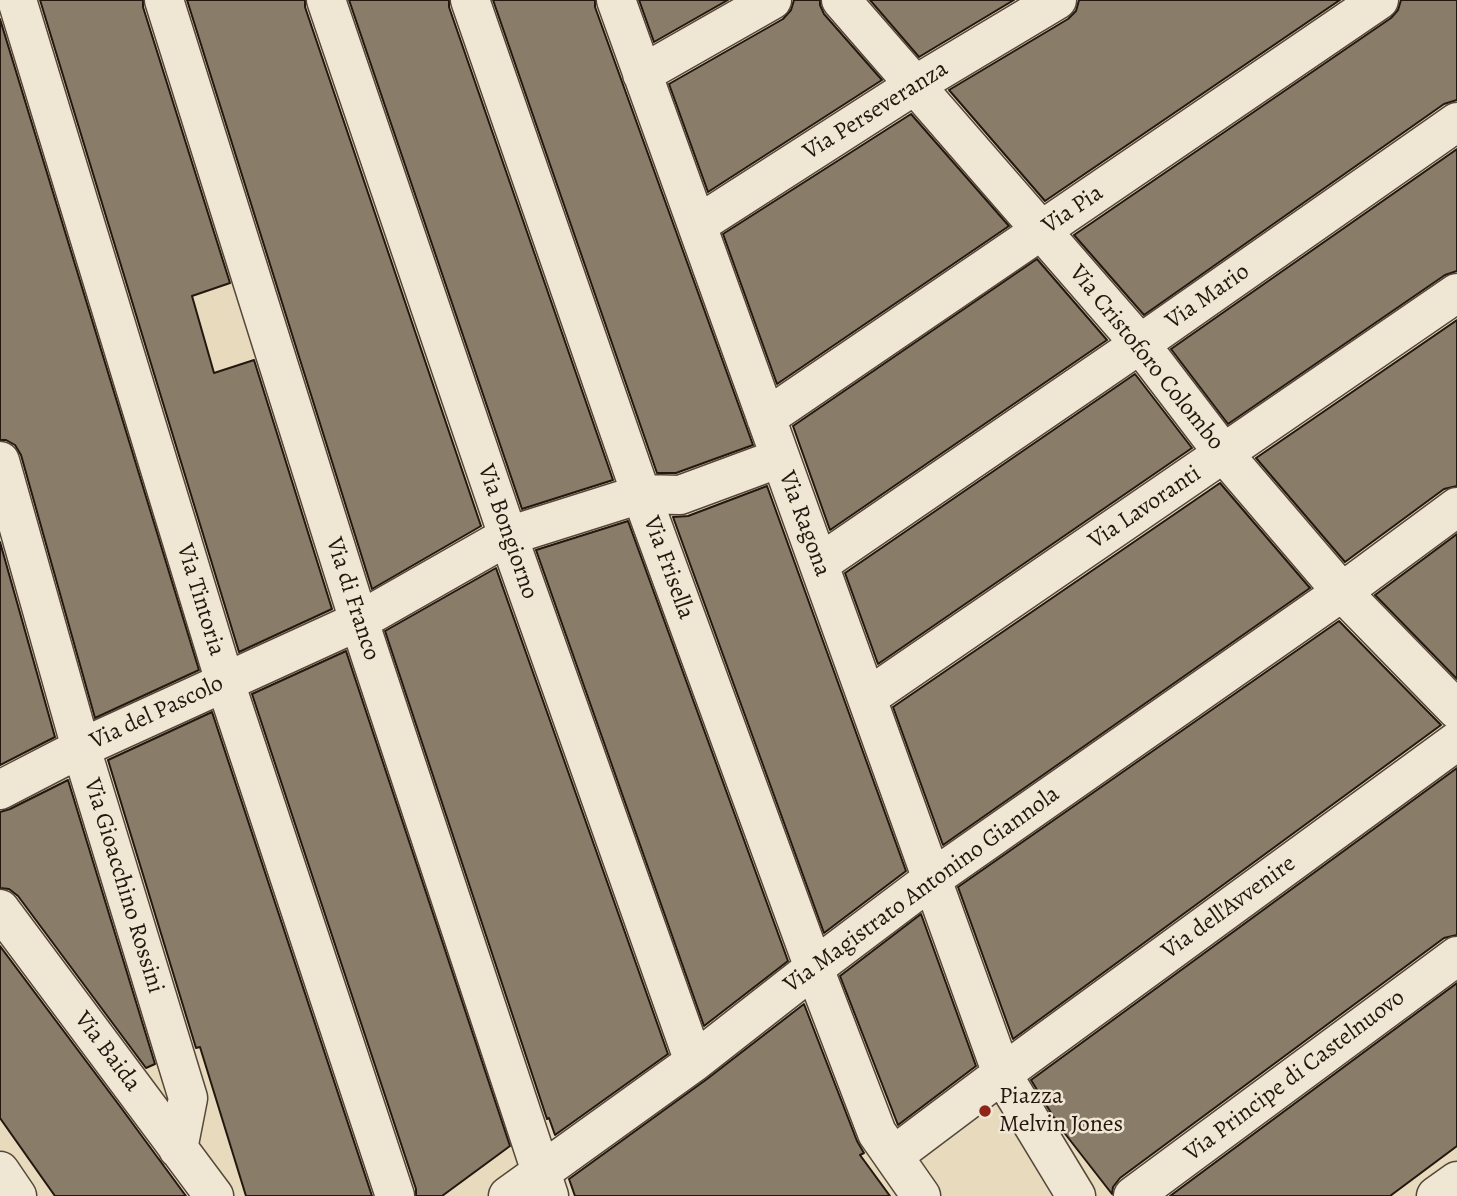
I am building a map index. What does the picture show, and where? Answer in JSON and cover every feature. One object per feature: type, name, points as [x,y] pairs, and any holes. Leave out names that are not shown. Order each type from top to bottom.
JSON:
[{"type":"street","name":"Via Tintoria","points":[[17,0],[225,682],[395,1196]]},
{"type":"street","name":"Via di Franco","points":[[164,0],[359,621],[546,1184]]},
{"type":"street","name":"Via Bongiorno","points":[[326,0],[508,536],[694,1062]]},
{"type":"street","name":"Via Frisella","points":[[470,0],[641,494],[814,968],[885,1144],[920,1196]]},
{"type":"street","name":"Via Ragona","points":[[616,0],[998,1061],[1076,1196]]},
{"type":"street","points":[[642,74],[772,0]]},
{"type":"street","name":"Via Cristoforo Colombo","points":[[841,0],[1140,344],[1224,454],[1342,592],[1457,710]]},
{"type":"street","name":"Via Perseveranza","points":[[697,225],[915,85],[1057,0]]},
{"type":"street","name":"Via Pia","points":[[766,418],[1379,0]]},
{"type":"street","name":"Via Mario","points":[[819,564],[1457,122]]},
{"type":"street","name":"Via Lavoranti","points":[[867,698],[1457,293]]},
{"type":"street","name":"Via del Pascolo","points":[[0,790],[81,748],[359,621],[508,536],[641,494],[680,495],[780,458]]},
{"type":"street","name":"Via Gioacchino Rossini","points":[[0,461],[81,748],[188,1098],[178,1149]]},
{"type":"street","name":"Via Magistrato Antonino Giannola","points":[[508,1196],[546,1184],[694,1062],[932,879],[1342,592],[1457,506]]},
{"type":"street","name":"Via dell'Avvenire","points":[[998,1061],[1457,741]]},
{"type":"street","name":"Via Baida","points":[[0,909],[214,1196]]},
{"type":"street","name":"Via Principe di Castelnuovo","points":[[1133,1196],[1457,956]]},
{"type":"street","points":[[885,1144],[998,1061]]},
{"type":"street","points":[[0,1171],[17,1196]]},
{"type":"street","points":[[1436,1196],[1457,1181]]},
{"type":"building","points":[[40,0],[143,0],[230,283],[192,296],[214,373],[254,360],[332,609],[239,652]]},
{"type":"building","points":[[187,0],[305,0],[305,7],[481,526],[372,589]]},
{"type":"building","points":[[349,0],[449,0],[449,7],[613,480],[522,509]]},
{"type":"building","points":[[493,0],[595,0],[595,7],[753,445],[676,473],[657,473]]},
{"type":"building","points":[[639,0],[728,0],[654,42]]},
{"type":"building","points":[[794,0],[820,0],[824,14],[882,80],[708,192],[669,84],[783,19],[791,10]]},
{"type":"building","points":[[870,0],[1014,0],[919,57]]},
{"type":"building","points":[[1079,0],[1340,0],[1045,201],[949,90],[1068,19],[1076,11]]},
{"type":"building","points":[[1401,0],[1457,0],[1457,100],[1444,104],[1144,315],[1074,235],[1391,18],[1398,10]]},
{"type":"building","points":[[0,19],[199,670],[95,718],[21,455],[15,445],[0,440]]},
{"type":"building","points":[[911,114],[1009,226],[777,384],[723,234]]},
{"type":"building","points":[[1457,149],[1457,271],[1445,275],[1228,424],[1171,349]]},
{"type":"building","points":[[1037,259],[1107,340],[830,530],[793,426]]},
{"type":"building","points":[[1457,320],[1457,486],[1444,489],[1345,562],[1256,458]]},
{"type":"building","points":[[1135,374],[1192,448],[878,664],[845,573]]},
{"type":"building","points":[[1220,483],[1310,588],[943,845],[893,707]]},
{"type":"building","points":[[767,486],[906,871],[824,933],[673,517],[688,516]]},
{"type":"building","points":[[628,521],[788,961],[704,1026],[536,550]]},
{"type":"building","points":[[1457,534],[1457,679],[1375,595]]},
{"type":"building","points":[[0,542],[55,737],[0,765]]},
{"type":"building","points":[[496,568],[668,1054],[555,1135],[549,1118],[547,1119],[385,631]]},
{"type":"building","points":[[1339,621],[1441,725],[1013,1039],[958,887]]},
{"type":"building","points":[[346,651],[510,1146],[442,1196],[416,1196],[416,1189],[252,694]]},
{"type":"building","points":[[212,712],[372,1196],[246,1196],[200,1047],[196,1048],[108,760]]},
{"type":"building","points":[[1457,768],[1457,935],[1444,938],[1120,1178],[1113,1187],[1112,1194],[1059,1126],[1031,1080]]},
{"type":"building","points":[[68,780],[155,1064],[146,1068],[18,896],[9,889],[0,888],[0,812]]},
{"type":"building","points":[[921,914],[976,1066],[898,1125],[840,976]]},
{"type":"building","points":[[0,946],[186,1196],[55,1196],[0,1118]]},
{"type":"building","points":[[1457,983],[1457,1146],[1390,1196],[1170,1196]]},
{"type":"building","points":[[804,1004],[864,1153],[860,1155],[890,1196],[575,1196],[569,1179],[707,1079]]},
{"type":"place","name":"Piazza Melvin Jones","points":[[985,1111]]}]
